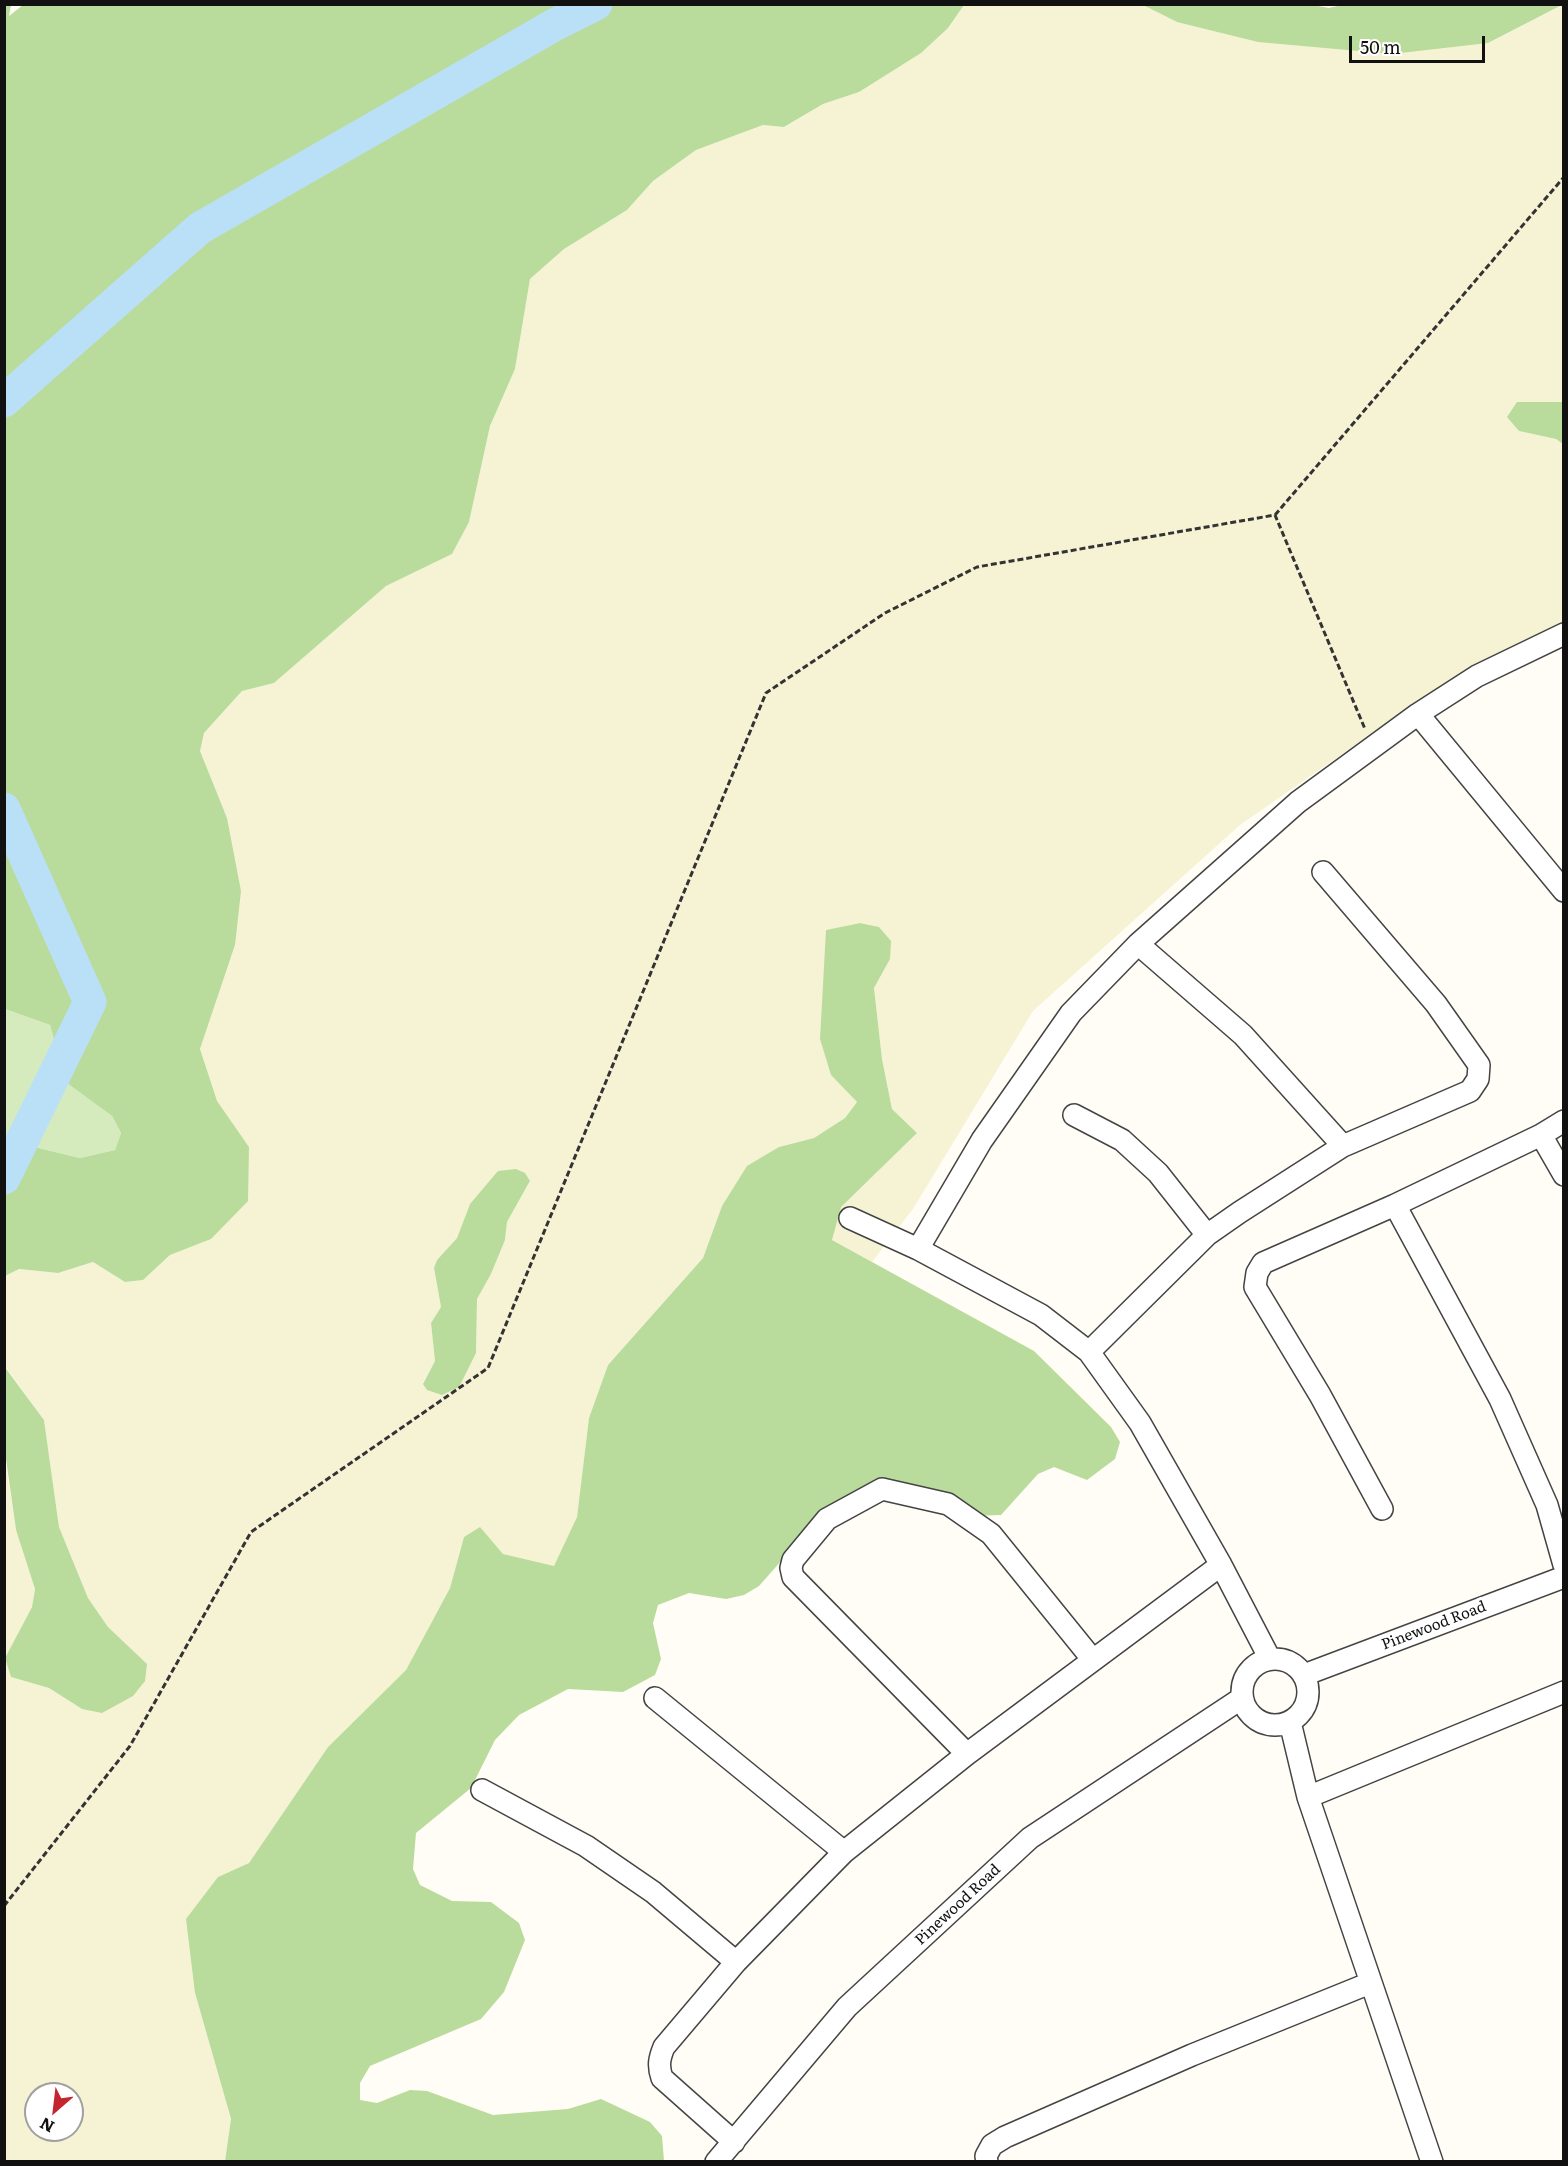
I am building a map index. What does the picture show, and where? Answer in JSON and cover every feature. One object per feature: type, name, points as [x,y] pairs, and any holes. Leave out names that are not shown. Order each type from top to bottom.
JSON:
[{"type":"street","points":[[918,1249],[982,1140],[1071,1013],[1138,944],[1298,802],[1418,714],[1477,676],[1563,634]]},
{"type":"street","points":[[1418,714],[1563,891]]},
{"type":"street","points":[[1089,1352],[1207,1235],[1343,1146],[1470,1092],[1478,1079],[1479,1065],[1436,1004],[1323,872]]},
{"type":"street","points":[[1138,944],[1243,1035],[1343,1146]]},
{"type":"street","points":[[1074,1115],[1122,1140],[1158,1173],[1207,1235]]},
{"type":"street","points":[[1382,1509],[1320,1395],[1255,1287],[1257,1273],[1263,1263],[1395,1205],[1541,1135],[1563,1121]]},
{"type":"street","points":[[1541,1135],[1563,1175]]},
{"type":"street","points":[[1395,1205],[1500,1399],[1547,1505],[1563,1565]]},
{"type":"street","points":[[850,1218],[918,1249],[1041,1315],[1089,1352],[1140,1423],[1221,1565],[1270,1659]]},
{"type":"street","points":[[967,1754],[793,1577],[791,1568],[793,1560],[827,1519],[882,1489],[948,1504],[991,1534],[1092,1660]]},
{"type":"street","points":[[734,2142],[662,2078],[658,2067],[664,2047],[736,1962],[844,1852],[967,1754],[1221,1565]]},
{"type":"street","name":"Pinewood Road","points":[[1304,1675],[1563,1576]]},
{"type":"street","points":[[1270,1659],[1289,1662],[1304,1675],[1308,1685],[1305,1707],[1299,1716],[1280,1725],[1260,1722],[1245,1708],[1242,1698],[1245,1677],[1260,1662],[1270,1659]]},
{"type":"street","points":[[1308,1797],[1563,1692]]},
{"type":"street","points":[[655,1698],[844,1852]]},
{"type":"street","name":"Pinewood Road","points":[[716,2162],[847,2007],[1030,1838],[1242,1698]]},
{"type":"street","points":[[1290,1722],[1308,1797],[1432,2162]]},
{"type":"street","points":[[482,1790],[586,1846],[653,1892],[736,1962]]},
{"type":"street","points":[[987,2162],[986,2156],[992,2145],[1005,2137],[1192,2055],[1370,1983]]},
{"type":"path","points":[[4,1906],[130,1746],[251,1532],[488,1368],[766,693],[885,614],[977,567],[1275,515],[1563,177]]},
{"type":"path","points":[[1275,515],[1373,747]]},
{"type":"shaded area","points":[[964,5],[1143,5],[1177,22],[1488,43],[1563,5],[1563,402],[1517,402],[1519,431],[1556,439],[1563,444],[1563,635],[1417,702],[1240,825],[1033,1011],[913,1209],[872,1262],[832,1240],[840,1207],[917,1133],[892,1109],[882,1059],[874,988],[890,959],[879,927],[860,923],[826,930],[831,1075],[857,1102],[845,1118],[814,1138],[779,1147],[722,1206],[703,1258],[608,1365],[589,1418],[577,1517],[554,1567],[503,1554],[480,1528],[464,1537],[450,1588],[406,1670],[328,1747],[249,1863],[218,1877],[195,1993],[231,2120],[225,2161],[5,2161],[4,1452],[16,1530],[35,1589],[32,1607],[5,1658],[11,1677],[49,1688],[82,1709],[146,1664],[108,1627],[88,1598],[59,1527],[44,1420],[5,1366],[5,1276],[19,1269],[58,1273],[93,1262],[125,1282],[143,1280],[170,1255],[211,1239],[249,1147],[216,1101],[200,1049],[235,945],[227,818],[199,751],[204,733],[242,691],[274,683],[386,586],[452,554],[469,522],[490,426],[515,369],[530,279],[564,249],[627,210],[653,181],[696,150],[763,125],[785,127],[823,104],[859,92],[948,28]],"holes":[[[530,1182],[507,1222],[505,1240],[491,1274],[477,1299],[476,1353],[423,1383],[435,1361],[431,1323],[441,1307],[434,1268],[437,1260],[457,1238],[470,1204]]]},
{"type":"green space","points":[[1346,4],[1562,5],[1488,43],[1392,54],[1258,42],[1177,22],[1143,5],[1313,5],[1329,8]]},
{"type":"green space","points":[[4,5],[11,5],[9,16],[23,5],[964,5],[948,28],[921,53],[859,92],[823,104],[784,127],[763,125],[696,150],[653,181],[627,210],[564,249],[530,279],[515,369],[490,426],[469,522],[452,554],[386,586],[274,683],[242,691],[204,733],[200,751],[227,818],[241,891],[235,945],[200,1049],[217,1101],[249,1147],[248,1201],[211,1239],[170,1255],[143,1280],[125,1282],[93,1262],[58,1273],[19,1269],[5,1276],[5,1140],[80,1158],[115,1150],[121,1133],[112,1116],[66,1082],[50,1025],[5,1009]]},
{"type":"green space","points":[[1517,402],[1563,402],[1563,444],[1556,439],[1519,431],[1507,417]]},
{"type":"green space","points":[[860,923],[879,927],[891,941],[890,959],[874,988],[882,1059],[892,1109],[917,1133],[841,1207],[832,1240],[1034,1351],[1111,1427],[1120,1442],[1115,1459],[1087,1480],[1054,1467],[1038,1474],[1001,1515],[971,1516],[884,1489],[820,1517],[759,1586],[744,1595],[726,1599],[689,1593],[658,1605],[653,1623],[661,1659],[655,1675],[623,1692],[568,1689],[519,1715],[495,1740],[471,1788],[416,1833],[413,1869],[420,1885],[452,1901],[491,1902],[519,1923],[525,1940],[504,1992],[481,2019],[370,2066],[360,2083],[360,2100],[377,2103],[410,2090],[427,2091],[493,2115],[568,2109],[601,2099],[650,2122],[662,2136],[664,2161],[225,2161],[231,2119],[195,1993],[186,1919],[218,1877],[249,1863],[328,1747],[406,1670],[450,1588],[464,1537],[480,1527],[503,1554],[554,1566],[577,1517],[589,1418],[608,1365],[703,1258],[722,1206],[747,1166],[779,1147],[814,1138],[845,1118],[857,1102],[831,1075],[820,1039],[826,930]]},
{"type":"green space","points":[[5,1009],[50,1025],[66,1081],[112,1116],[121,1133],[115,1150],[80,1158],[5,1140]]},
{"type":"green space","points":[[516,1169],[525,1173],[530,1181],[507,1222],[505,1240],[491,1274],[477,1299],[476,1353],[459,1387],[442,1395],[427,1390],[423,1384],[435,1361],[431,1323],[441,1307],[434,1268],[437,1260],[457,1238],[470,1204],[498,1171]]},
{"type":"green space","points":[[4,1366],[44,1420],[59,1527],[88,1598],[108,1627],[147,1664],[145,1681],[133,1696],[102,1713],[82,1709],[49,1688],[11,1677],[5,1658],[32,1607],[35,1589],[16,1530],[5,1452]]},
{"type":"waterway","points":[[4,401],[200,228],[556,24],[596,4]]},
{"type":"waterway","points":[[4,809],[90,1002],[4,1178]]}]
